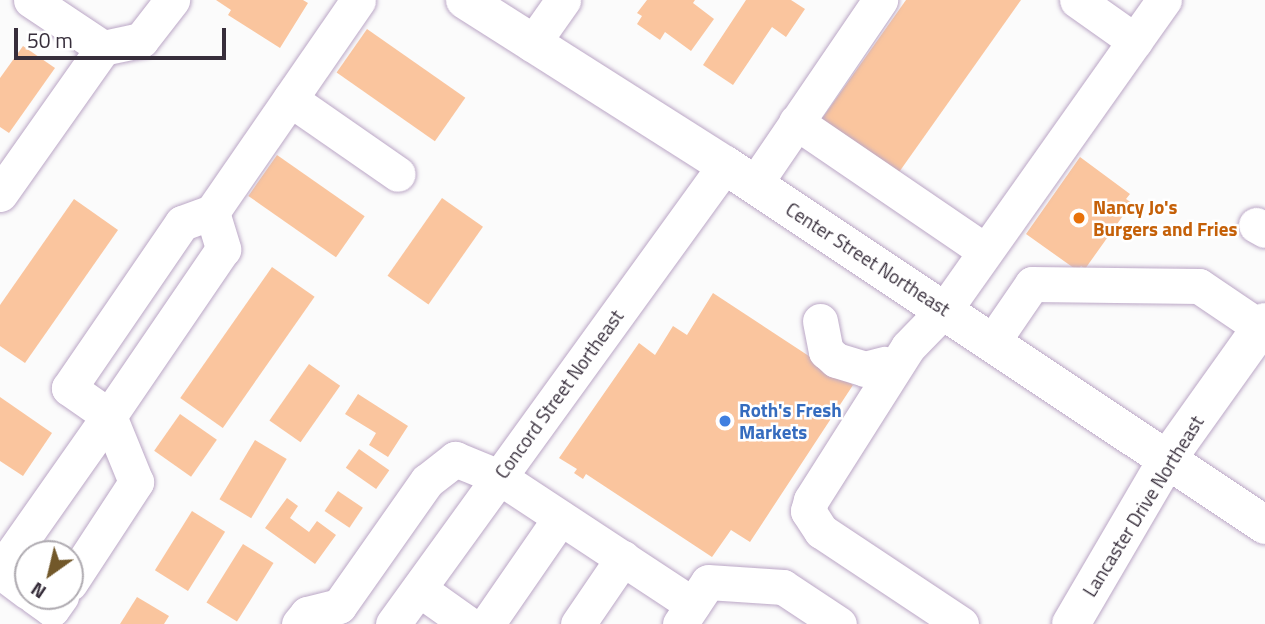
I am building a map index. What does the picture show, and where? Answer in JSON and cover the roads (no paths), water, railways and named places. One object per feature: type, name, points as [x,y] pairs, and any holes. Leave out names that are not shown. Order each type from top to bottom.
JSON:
[{"type":"main road","name":"Center Street Northeast","points":[[465,0],[740,175],[993,341],[1265,525]]},
{"type":"main road","name":"Lancaster Drive Northeast","points":[[1071,624],[1168,458],[1263,325]]},
{"type":"street","points":[[31,0],[103,48]]},
{"type":"street","points":[[0,194],[103,48],[141,40],[172,0]]},
{"type":"street","points":[[84,562],[136,482],[109,416],[69,388],[182,223],[212,212],[358,0]]},
{"type":"street","points":[[532,44],[563,0]]},
{"type":"street","name":"Concord Street Northeast","points":[[393,624],[499,477],[740,175],[796,122],[880,0]]},
{"type":"street","points":[[1077,0],[1135,41]]},
{"type":"street","points":[[961,624],[821,531],[808,512],[811,500],[908,347],[944,309],[1164,0]]},
{"type":"street","points":[[290,99],[398,174]]},
{"type":"street","points":[[796,122],[985,251]]},
{"type":"street","points":[[0,572],[12,530],[109,416],[223,249],[212,212]]},
{"type":"street","points":[[993,341],[1032,284],[1199,286],[1263,325]]},
{"type":"street","points":[[820,321],[826,351],[835,360],[865,369],[884,364]]},
{"type":"street","points":[[299,624],[307,614],[339,606],[427,481],[455,460],[499,477],[623,558],[686,614],[708,582],[783,587],[792,611],[839,624]]},
{"type":"street","points":[[487,624],[560,518]]},
{"type":"street","points":[[578,624],[623,558]]},
{"type":"street","points":[[419,589],[468,624]]},
{"type":"street","points":[[339,606],[370,624]]},
{"type":"place","name":"Nancy Jo's Burgers and Fries","points":[[1079,218]]},
{"type":"place","name":"Roth's Fresh Markets","points":[[725,421]]}]
